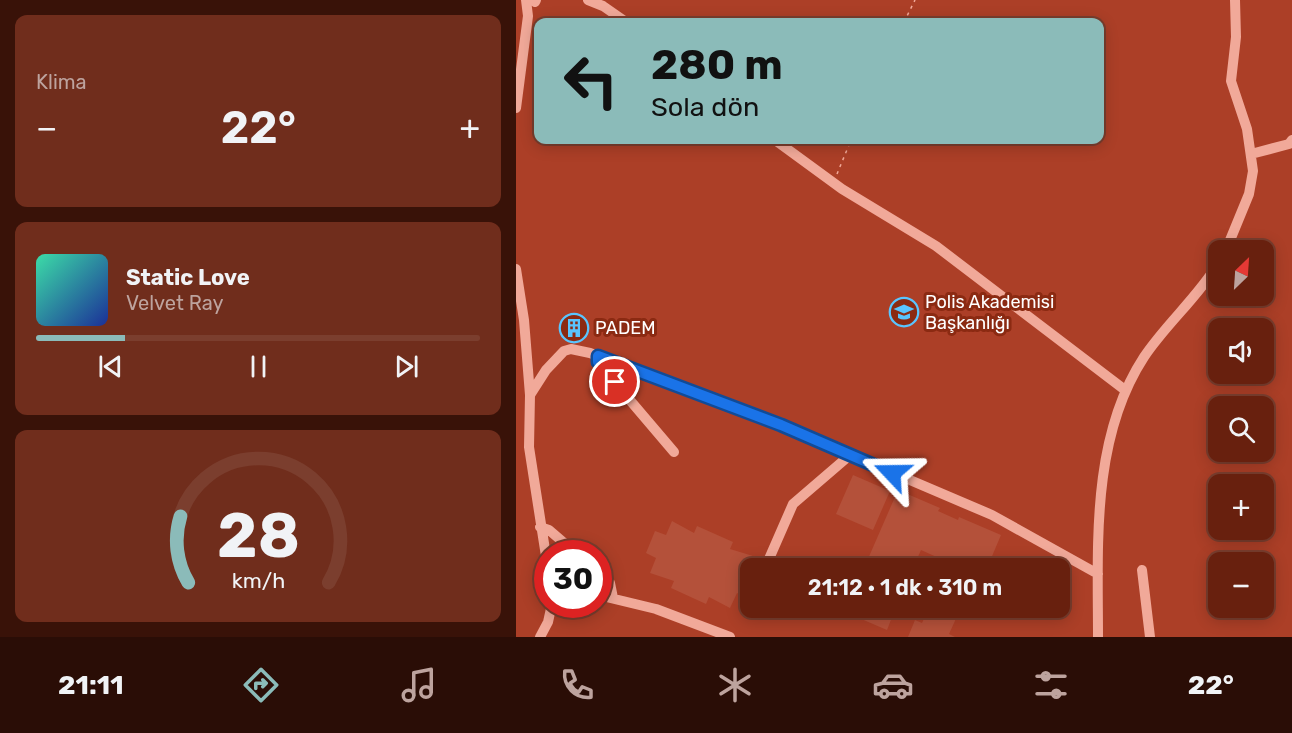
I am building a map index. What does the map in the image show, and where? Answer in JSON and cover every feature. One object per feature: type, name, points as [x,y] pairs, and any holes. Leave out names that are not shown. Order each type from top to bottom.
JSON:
[{"type":"street","points":[[588,0],[603,6],[620,18]]},
{"type":"street","points":[[1230,240],[1249,194],[1253,171],[1247,129],[1231,81],[1236,37],[1235,0]]},
{"type":"street","points":[[516,108],[533,2]]},
{"type":"street","points":[[1251,154],[1289,144],[1292,140]]},
{"type":"street","points":[[780,144],[834,183],[936,246],[1125,390]]},
{"type":"street","points":[[516,269],[524,320],[530,395],[529,447],[542,540]]},
{"type":"street","points":[[1098,637],[1098,574],[1105,467],[1114,420],[1125,390],[1161,333],[1208,276]]},
{"type":"street","points":[[530,395],[546,370],[564,351],[571,349],[598,356],[781,425],[992,515],[1098,574]]},
{"type":"street","points":[[598,356],[600,365],[674,452]]},
{"type":"street","points":[[769,558],[792,504],[850,455]]},
{"type":"street","points":[[540,527],[549,530],[561,540]]},
{"type":"street","points":[[1142,570],[1150,637]]},
{"type":"street","points":[[612,593],[613,598],[657,609],[730,637]]},
{"type":"street","points":[[540,637],[549,618]]},
{"type":"path","points":[[906,18],[915,0]]},
{"type":"path","points":[[834,183],[849,144]]},
{"type":"shaded area","name":"Polis Akademisi Başkanlığı","points":[[516,0],[1292,0],[1292,637],[516,637]]},
{"type":"building","name":"PADEM","points":[[570,315],[580,317],[580,321],[585,322],[583,337],[577,336],[576,341],[567,340],[567,335],[562,334],[564,319],[569,320]]},
{"type":"building","points":[[853,475],[890,491],[873,530],[836,514]]},
{"type":"building","points":[[898,490],[940,508],[938,511],[958,520],[959,517],[1001,535],[991,558],[939,558],[921,550],[917,558],[868,558]]},
{"type":"building","points":[[672,521],[694,533],[697,526],[733,542],[730,549],[753,556],[752,558],[740,558],[740,594],[737,593],[730,608],[709,597],[706,604],[671,588],[674,581],[650,573],[656,558],[646,553],[655,531],[666,535]]},
{"type":"building","points":[[859,618],[892,618],[887,630]]},
{"type":"building","points":[[924,618],[956,618],[949,634],[955,637],[908,637],[915,620],[922,623]]},
{"type":"place","name":"Polis Akademisi Başkanlığı","points":[[904,312]]},
{"type":"place","name":"PADEM","points":[[574,328]]},
{"type":"route","points":[[615,382],[598,362],[598,356],[781,425],[892,473]]}]
